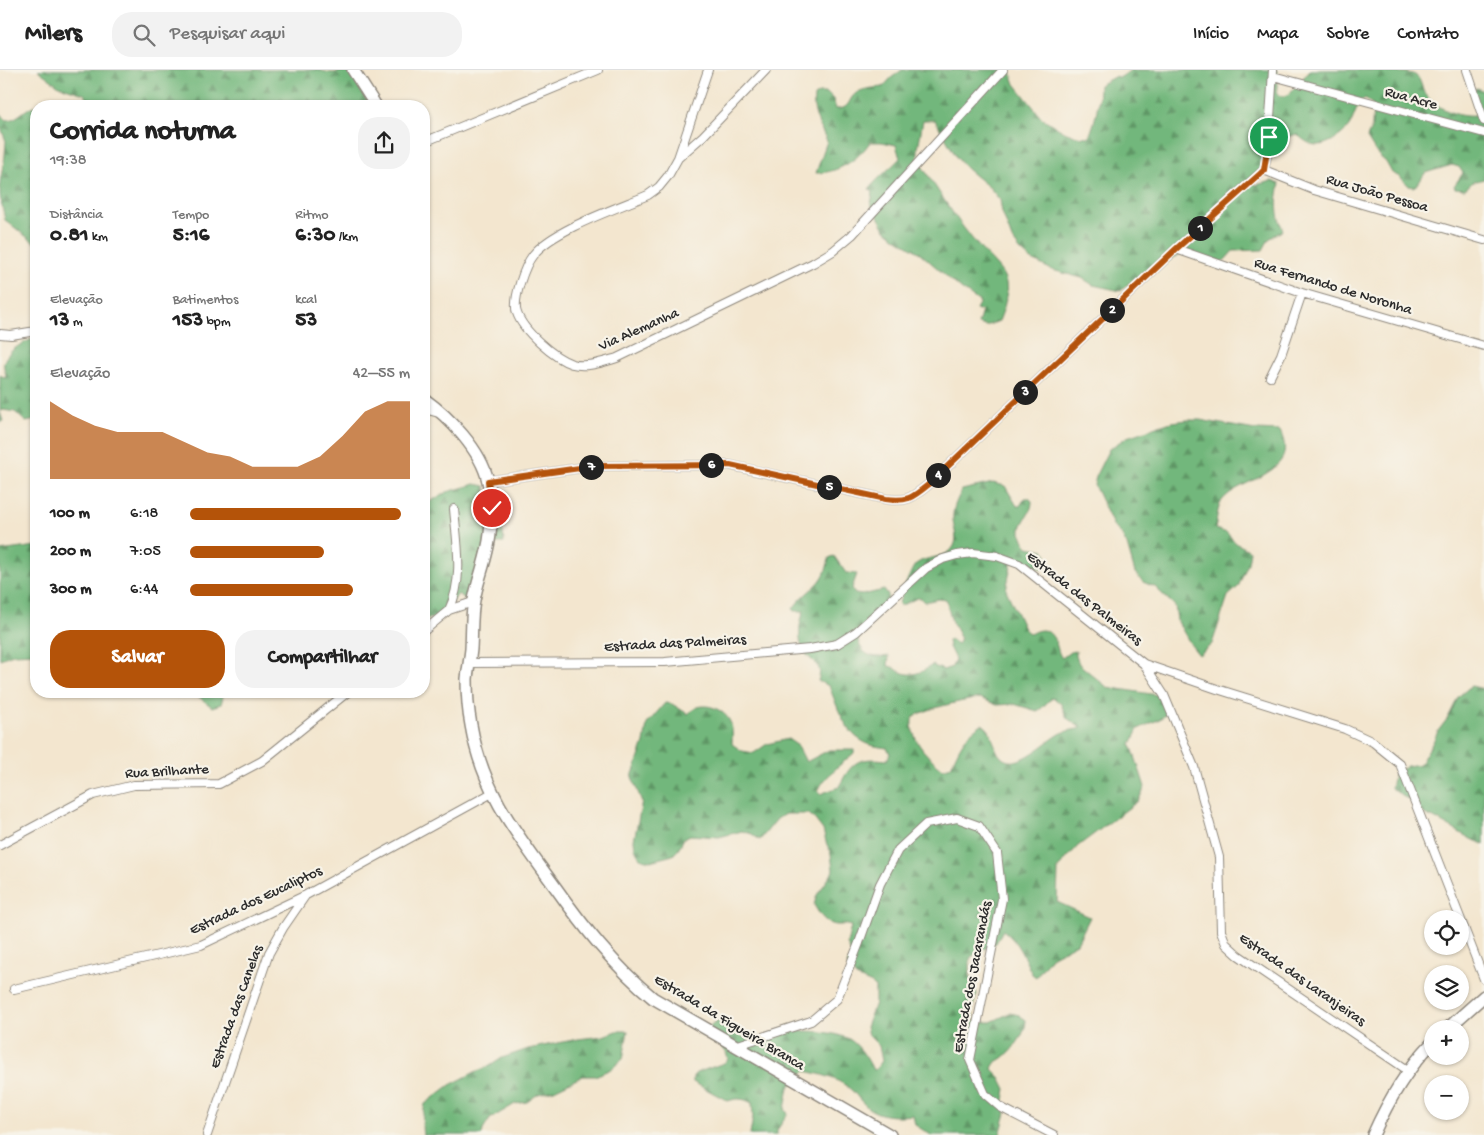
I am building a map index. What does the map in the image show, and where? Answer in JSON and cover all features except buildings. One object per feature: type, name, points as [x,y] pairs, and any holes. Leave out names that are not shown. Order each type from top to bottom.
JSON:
[{"type":"main road","points":[[353,70],[372,100]]},
{"type":"main road","name":"Estrada da Figueira Branca","points":[[430,404],[442,413],[471,447],[488,481],[492,508],[490,535],[473,602],[470,663],[467,678],[470,723],[482,767],[492,793],[512,828],[572,911],[635,983],[653,998],[890,1135]]},
{"type":"main road","points":[[1457,1020],[1484,996]]},
{"type":"main road","points":[[1373,1135],[1398,1086],[1424,1052]]},
{"type":"street","points":[[430,140],[598,70]]},
{"type":"street","points":[[678,158],[708,70]]},
{"type":"street","name":"Via Alemanha","points":[[766,70],[704,136],[678,158],[659,187],[648,195],[572,228],[548,241],[533,255],[517,296],[516,312],[527,330],[557,356],[572,364],[588,366],[617,358],[812,263],[833,250],[852,235],[1003,70]]},
{"type":"street","points":[[1467,70],[1484,121]]},
{"type":"street","points":[[488,481],[594,466],[730,465],[886,499],[912,498],[928,485],[1176,249],[1264,170],[1268,150],[1273,73]]},
{"type":"street","name":"Rua Acre","points":[[1273,73],[1484,133]]},
{"type":"street","name":"Rua João Pessoa","points":[[1264,170],[1314,190],[1484,240]]},
{"type":"street","name":"Rua Fernando de Noronha","points":[[1176,249],[1302,293],[1484,346]]},
{"type":"street","points":[[1270,377],[1280,355],[1302,293]]},
{"type":"street","points":[[0,334],[11,335],[30,332]]},
{"type":"street","points":[[430,410],[442,413]]},
{"type":"street","points":[[449,610],[455,597],[459,558],[454,509]]},
{"type":"street","name":"Estrada das Palmeiras","points":[[470,663],[665,662],[810,649],[837,644],[856,632],[926,568],[943,559],[958,555],[973,553],[997,556],[1019,564],[1144,664],[1217,690],[1345,729],[1373,742],[1400,764],[1484,979]]},
{"type":"street","points":[[430,626],[449,610],[473,602]]},
{"type":"street","name":"Estrada das Laranjeiras","points":[[1144,664],[1164,695],[1194,767],[1219,857],[1221,931],[1226,944],[1238,955],[1408,1071]]},
{"type":"street","name":"Rua Brilhante","points":[[0,845],[92,795],[134,784],[219,784],[262,761],[340,698]]},
{"type":"street","name":"Estrada dos Eucaliptos","points":[[14,989],[201,945],[306,895],[492,793]]},
{"type":"street","name":"Estrada dos Jacarandás","points":[[736,1046],[811,1021],[837,999],[880,884],[898,850],[926,824],[957,818],[978,826],[997,853],[1002,899],[970,1060],[985,1094],[1000,1107],[1054,1135]]},
{"type":"street","name":"Estrada das Canelas","points":[[207,1135],[269,953],[283,928],[306,895]]},
{"type":"green space","points":[[38,70],[316,70],[332,73],[345,71],[350,73],[371,100],[88,100],[84,94],[59,86]]},
{"type":"green space","points":[[902,70],[1010,70],[1015,84],[1042,118],[1064,132],[1075,136],[1089,137],[1097,111],[1099,85],[1116,76],[1121,77],[1131,70],[1277,70],[1277,91],[1279,95],[1284,96],[1289,94],[1310,70],[1384,70],[1407,73],[1419,78],[1424,92],[1433,102],[1446,110],[1461,115],[1475,116],[1477,106],[1472,90],[1477,88],[1484,91],[1484,133],[1480,135],[1484,146],[1484,179],[1473,182],[1465,189],[1455,188],[1454,186],[1463,173],[1459,167],[1452,165],[1425,173],[1418,184],[1413,187],[1409,186],[1400,177],[1392,173],[1386,162],[1377,154],[1367,138],[1372,126],[1373,105],[1365,98],[1358,107],[1348,128],[1326,144],[1314,145],[1297,134],[1287,137],[1276,132],[1274,147],[1253,182],[1256,185],[1272,181],[1280,184],[1277,207],[1283,230],[1269,239],[1263,250],[1233,251],[1223,262],[1183,253],[1149,275],[1128,284],[1121,291],[1093,285],[1082,278],[1052,270],[1030,259],[1012,239],[1002,212],[1000,200],[990,188],[957,158],[935,120],[923,120],[918,160],[964,228],[1005,278],[1006,298],[1001,316],[999,321],[986,326],[978,324],[982,311],[976,309],[980,302],[961,289],[920,253],[885,229],[871,204],[873,192],[869,189],[900,158],[896,145],[870,142],[860,154],[847,164],[832,171],[816,173],[827,141],[815,114],[814,96],[819,93],[827,93],[833,99],[836,109],[841,109],[858,92],[883,87]]},
{"type":"green space","points":[[30,108],[30,239],[5,220],[0,195],[6,141],[0,126],[0,114],[7,120],[11,120]]},
{"type":"green space","points":[[30,340],[30,421],[26,422],[15,412],[3,410],[0,412],[0,375],[4,377],[6,375],[4,362],[17,347]]},
{"type":"green space","points":[[1200,420],[1255,430],[1280,431],[1284,446],[1282,458],[1275,467],[1229,494],[1221,502],[1215,529],[1227,533],[1236,543],[1250,551],[1248,563],[1238,587],[1228,596],[1212,644],[1199,655],[1177,620],[1175,606],[1155,587],[1143,582],[1135,573],[1127,545],[1113,525],[1094,485],[1097,473],[1109,449],[1127,437],[1171,422]]},
{"type":"green space","points":[[993,483],[1005,486],[1017,506],[1020,506],[1025,498],[1029,498],[1032,501],[1029,513],[1021,527],[1021,533],[1028,547],[1044,550],[1047,555],[1047,566],[1043,569],[1016,560],[1012,561],[1006,590],[1024,629],[1030,634],[1038,630],[1048,632],[1054,638],[1062,658],[1070,652],[1076,651],[1079,664],[1107,687],[1163,697],[1168,706],[1167,713],[1160,719],[1138,729],[1131,744],[1145,787],[1138,801],[1078,846],[1058,868],[1057,902],[1090,917],[1077,943],[1051,957],[1036,977],[1032,974],[1017,945],[1003,930],[996,943],[970,958],[970,976],[977,994],[972,1009],[974,1022],[991,1022],[1010,1013],[1019,1015],[1026,1020],[1024,1031],[1015,1046],[1007,1055],[995,1063],[992,1069],[1000,1077],[1006,1089],[1003,1105],[1006,1113],[1000,1135],[931,1135],[915,1125],[913,1115],[894,1116],[875,1112],[839,1082],[805,1071],[800,1076],[797,1076],[799,1078],[789,1087],[785,1109],[788,1114],[777,1130],[777,1135],[750,1135],[753,1117],[752,1103],[740,1099],[728,1101],[693,1082],[693,1076],[696,1073],[728,1060],[726,1052],[707,1031],[709,1027],[720,1020],[741,1036],[752,1041],[762,1042],[787,1033],[805,1031],[842,1036],[856,1045],[866,1057],[873,1070],[882,1061],[879,1046],[868,1035],[866,1027],[875,1003],[875,987],[856,977],[847,965],[852,955],[847,944],[851,926],[830,924],[821,916],[814,905],[817,895],[833,870],[831,854],[823,830],[813,817],[808,814],[785,814],[777,819],[760,840],[752,834],[742,831],[719,837],[690,835],[684,838],[673,855],[650,861],[640,858],[635,848],[634,840],[642,802],[632,777],[644,743],[647,724],[665,703],[672,704],[688,714],[698,707],[708,706],[722,712],[726,716],[732,726],[732,744],[742,751],[754,753],[767,744],[788,739],[798,746],[806,762],[829,750],[854,750],[854,753],[823,782],[818,792],[820,794],[839,787],[852,766],[862,760],[887,760],[890,754],[887,748],[867,743],[857,738],[851,732],[842,717],[829,686],[818,681],[818,667],[804,651],[800,642],[800,626],[804,611],[795,611],[793,609],[819,582],[827,568],[829,558],[834,556],[846,573],[857,574],[852,588],[855,594],[862,595],[884,590],[888,594],[888,600],[857,635],[858,642],[867,654],[877,657],[889,656],[888,666],[908,674],[921,672],[932,665],[943,670],[952,667],[955,659],[948,641],[950,639],[957,644],[961,639],[952,622],[946,600],[938,599],[925,602],[921,598],[917,598],[900,606],[899,603],[916,564],[947,553],[954,546],[956,538],[953,513],[962,490]],"holes":[[[980,698],[997,705],[1014,704],[1037,711],[1054,698],[1061,704],[1067,718],[1081,728],[1056,736],[1024,758],[1008,761],[998,753],[989,731],[982,724],[966,737],[951,766],[943,769],[932,760],[916,739],[912,726],[913,718],[925,711]]]},
{"type":"green space","points":[[475,484],[485,486],[494,519],[503,532],[504,543],[493,543],[470,598],[466,599],[458,594],[448,608],[440,615],[430,619],[430,502],[447,492]]},
{"type":"green space","points":[[30,547],[30,653],[13,654],[0,659],[0,551]]},
{"type":"green space","points":[[1471,686],[1484,689],[1484,844],[1422,813],[1415,802],[1391,788],[1394,774],[1407,766],[1420,764],[1459,696]]},
{"type":"green space","points":[[200,698],[223,698],[221,704],[212,707]]},
{"type":"green space","points":[[616,1031],[628,1031],[623,1059],[611,1069],[595,1076],[583,1076],[554,1090],[538,1094],[527,1102],[515,1104],[490,1119],[482,1135],[423,1135],[422,1123],[425,1104],[450,1085],[490,1066],[502,1058],[528,1049],[603,1036]]},
{"type":"route","points":[[492,508],[488,481],[594,466],[730,465],[886,499],[906,500],[912,498],[928,485],[1176,249],[1264,170],[1269,137]]}]
